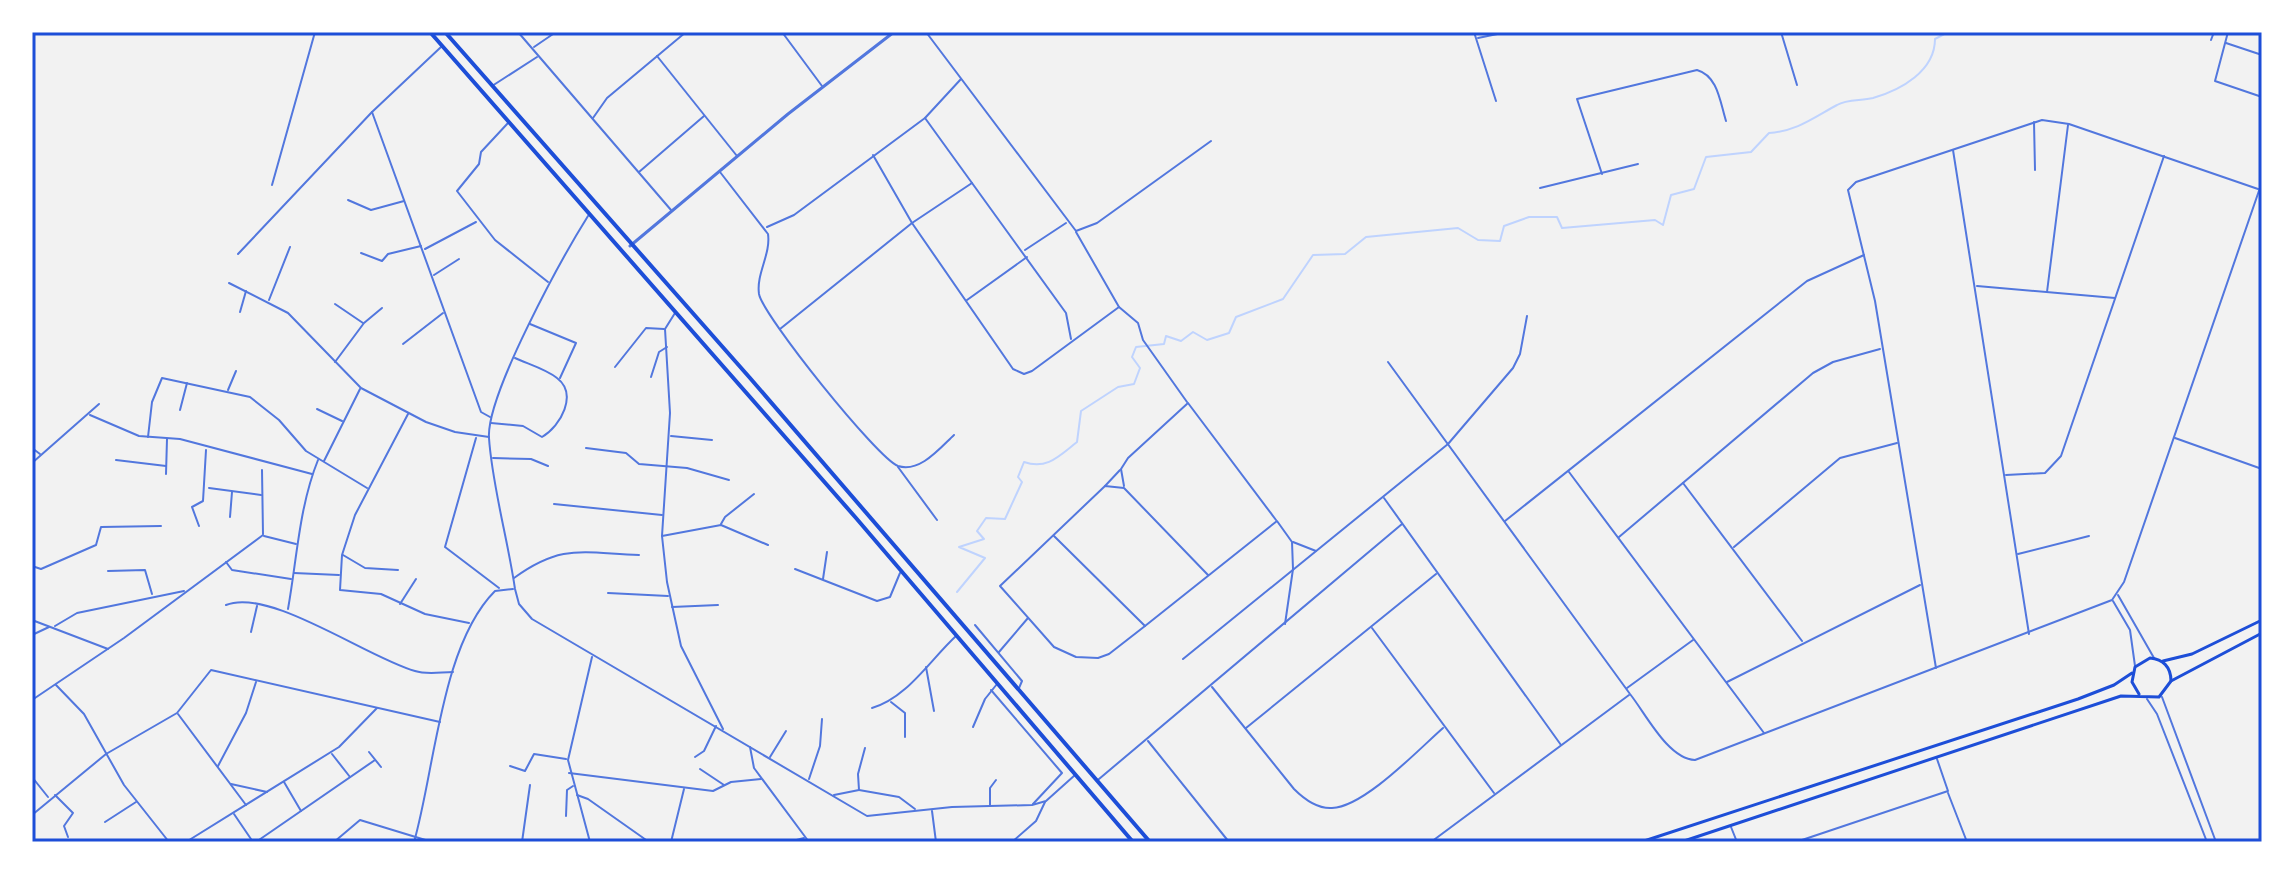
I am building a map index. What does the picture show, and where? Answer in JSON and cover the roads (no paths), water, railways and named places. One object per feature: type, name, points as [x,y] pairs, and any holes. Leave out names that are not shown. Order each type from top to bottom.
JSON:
[{"type":"main road","points":[[430,32],[957,635],[1133,842]]},
{"type":"main road","points":[[445,32],[630,246],[750,378],[1150,842]]},
{"type":"main road","points":[[2162,661],[2192,654],[2262,620]]},
{"type":"main road","points":[[1681,842],[2121,696],[2161,696],[2171,681],[2262,633]]},
{"type":"main road","points":[[2139,694],[2132,682],[2132,673],[2144,659],[2162,661],[2170,669],[2171,681]]},
{"type":"main road","points":[[1641,842],[2088,695],[2132,673]]},
{"type":"street","points":[[272,185],[315,32]]},
{"type":"street","points":[[518,32],[672,211]]},
{"type":"street","points":[[533,48],[556,32]]},
{"type":"street","points":[[593,119],[607,98],[686,32]]},
{"type":"street","points":[[782,32],[822,87]]},
{"type":"street","points":[[630,246],[822,87],[894,32]]},
{"type":"street","points":[[926,32],[1076,231],[1119,307],[1138,323],[1143,340],[1292,542],[1293,569],[1285,624]]},
{"type":"street","points":[[1474,32],[1496,101]]},
{"type":"street","points":[[1477,39],[1507,32]]},
{"type":"street","points":[[1781,32],[1797,85]]},
{"type":"street","points":[[2211,40],[2214,32]]},
{"type":"street","points":[[2228,32],[2215,81],[2262,97]]},
{"type":"street","points":[[2225,42],[2262,55]]},
{"type":"street","points":[[238,254],[372,112],[442,46]]},
{"type":"street","points":[[491,86],[538,56]]},
{"type":"street","points":[[657,56],[738,156]]},
{"type":"street","points":[[1602,174],[1577,99],[1697,70],[1706,73],[1716,86],[1726,121]]},
{"type":"street","points":[[765,228],[794,215],[925,118],[962,79]]},
{"type":"street","points":[[372,112],[481,412],[491,417]]},
{"type":"street","points":[[639,173],[705,115]]},
{"type":"street","points":[[925,118],[1066,313],[1071,341]]},
{"type":"street","points":[[2034,121],[2035,170]]},
{"type":"street","points":[[1937,670],[1864,255],[1848,197],[1852,186],[2034,121],[2069,124],[2259,189]]},
{"type":"street","points":[[509,122],[481,152],[479,164],[458,188],[477,221],[515,258],[549,282]]},
{"type":"street","points":[[2047,292],[2069,124]]},
{"type":"street","points":[[1076,231],[1097,223],[1211,141]]},
{"type":"street","points":[[1952,149],[2029,634]]},
{"type":"street","points":[[873,155],[912,223],[1013,369],[1024,374],[1119,307]]},
{"type":"street","points":[[2005,475],[2045,473],[2061,456],[2164,156]]},
{"type":"street","points":[[1540,188],[1638,164]]},
{"type":"street","points":[[720,172],[765,228],[769,241],[759,294],[780,329],[877,450],[898,466],[937,520]]},
{"type":"street","points":[[780,329],[912,223],[973,182]]},
{"type":"street","points":[[1388,362],[1630,694],[1672,748],[1687,759],[1695,760],[2029,634],[2112,600],[2118,594],[2262,182]]},
{"type":"street","points":[[348,200],[371,210],[405,201]]},
{"type":"street","points":[[590,213],[549,282],[491,417],[489,437],[492,458],[519,604],[532,619],[869,817],[916,810],[1032,805],[1046,801]]},
{"type":"street","points":[[361,253],[382,261],[388,254],[423,247],[477,221]]},
{"type":"street","points":[[1024,251],[1067,222]]},
{"type":"street","points":[[269,301],[290,247]]},
{"type":"street","points":[[1504,521],[1807,281],[1864,255]]},
{"type":"street","points":[[966,301],[1028,257]]},
{"type":"street","points":[[433,275],[459,259]]},
{"type":"street","points":[[229,283],[269,301],[300,322],[361,388],[443,429],[489,437]]},
{"type":"street","points":[[1976,286],[2116,298]]},
{"type":"street","points":[[240,312],[246,289]]},
{"type":"street","points":[[335,304],[364,323]]},
{"type":"street","points":[[335,363],[364,323],[382,308]]},
{"type":"street","points":[[403,344],[444,313]]},
{"type":"street","points":[[675,313],[665,329],[669,436],[662,536],[669,596],[681,646],[723,730]]},
{"type":"street","points":[[1183,659],[1448,444],[1482,409],[1513,368],[1520,354],[1527,316]]},
{"type":"street","points":[[530,324],[576,343],[560,379]]},
{"type":"street","points":[[615,367],[646,328],[665,329]]},
{"type":"street","points":[[651,377],[659,352],[668,347]]},
{"type":"street","points":[[1618,537],[1813,373],[1833,362],[1881,348]]},
{"type":"street","points":[[490,423],[523,426],[545,436],[566,405],[567,393],[560,379],[515,358]]},
{"type":"street","points":[[228,391],[236,371]]},
{"type":"street","points":[[148,437],[150,411],[162,378],[188,381],[253,399],[279,420],[306,451],[368,489]]},
{"type":"street","points":[[180,410],[188,381]]},
{"type":"street","points":[[324,461],[361,388]]},
{"type":"street","points":[[1188,403],[1151,434],[1105,486],[1000,586],[1054,647],[1076,657],[1109,654],[1277,521]]},
{"type":"street","points":[[32,463],[99,404]]},
{"type":"street","points":[[317,409],[343,421]]},
{"type":"street","points":[[408,414],[355,515],[342,555],[341,592],[381,594],[399,605],[469,623]]},
{"type":"street","points":[[90,415],[139,436],[167,437],[312,474]]},
{"type":"street","points":[[898,466],[909,467],[927,460],[954,435]]},
{"type":"street","points":[[477,436],[445,547],[500,588],[515,589]]},
{"type":"street","points":[[669,436],[712,440]]},
{"type":"street","points":[[166,474],[167,437]]},
{"type":"street","points":[[2174,438],[2262,469]]},
{"type":"street","points":[[1732,548],[1840,458],[1898,442]]},
{"type":"street","points":[[32,448],[41,455]]},
{"type":"street","points":[[586,448],[619,452],[639,464],[687,468],[729,480]]},
{"type":"street","points":[[199,526],[192,507],[203,501],[206,449]]},
{"type":"street","points":[[492,458],[531,459],[548,466]]},
{"type":"street","points":[[287,611],[296,544],[312,474],[319,459]]},
{"type":"street","points":[[116,460],[166,466]]},
{"type":"street","points":[[1121,469],[1124,488],[1208,575]]},
{"type":"street","points":[[262,470],[263,535]]},
{"type":"street","points":[[1569,471],[1765,734]]},
{"type":"street","points":[[1682,482],[1803,643]]},
{"type":"street","points":[[1105,486],[1124,488]]},
{"type":"street","points":[[209,488],[263,495]]},
{"type":"street","points":[[230,517],[232,491]]},
{"type":"street","points":[[721,525],[725,517],[754,494]]},
{"type":"street","points":[[1383,498],[1561,745]]},
{"type":"street","points":[[554,504],[663,515]]},
{"type":"street","points":[[1098,780],[1402,524]]},
{"type":"street","points":[[662,536],[721,525],[768,545]]},
{"type":"street","points":[[32,566],[41,569],[96,545],[101,527],[161,526]]},
{"type":"street","points":[[263,535],[296,544]]},
{"type":"street","points":[[32,700],[108,649],[263,535]]},
{"type":"street","points":[[1053,535],[1145,626]]},
{"type":"street","points":[[2017,554],[2089,536]]},
{"type":"street","points":[[1292,542],[1316,551]]},
{"type":"street","points":[[513,578],[542,557],[565,552],[639,555]]},
{"type":"street","points":[[823,580],[827,552]]},
{"type":"street","points":[[342,555],[365,568],[398,570]]},
{"type":"street","points":[[226,561],[232,570],[293,579]]},
{"type":"street","points":[[795,569],[877,601],[890,597],[900,572]]},
{"type":"street","points":[[108,571],[145,570],[152,595]]},
{"type":"street","points":[[294,573],[341,575]]},
{"type":"street","points":[[1246,728],[1437,573]]},
{"type":"street","points":[[399,605],[416,579]]},
{"type":"street","points":[[1727,682],[1921,584]]},
{"type":"street","points":[[415,840],[440,722],[469,623],[500,588]]},
{"type":"street","points":[[55,626],[77,613],[152,595],[185,591]]},
{"type":"street","points":[[608,593],[669,596]]},
{"type":"street","points":[[2118,594],[2129,609],[2145,647],[2155,658]]},
{"type":"street","points":[[2112,600],[2130,630],[2135,667]]},
{"type":"street","points":[[226,605],[239,601],[287,611],[393,663],[421,673],[454,672]]},
{"type":"street","points":[[251,632],[258,605]]},
{"type":"street","points":[[671,607],[718,605]]},
{"type":"street","points":[[998,653],[1028,618]]},
{"type":"street","points":[[32,620],[55,626],[108,649]]},
{"type":"street","points":[[975,625],[1022,681],[1019,688]]},
{"type":"street","points":[[32,635],[50,626]]},
{"type":"street","points":[[1371,627],[1443,728],[1495,794]]},
{"type":"street","points":[[872,708],[890,700],[957,635]]},
{"type":"street","points":[[1626,688],[1694,639]]},
{"type":"street","points":[[590,842],[569,773],[568,760],[592,655]]},
{"type":"street","points":[[926,666],[934,711]]},
{"type":"street","points":[[32,815],[106,754],[177,713],[211,670],[440,722]]},
{"type":"street","points":[[217,767],[246,713],[257,680]]},
{"type":"street","points":[[973,727],[991,690],[998,683]]},
{"type":"street","points":[[55,684],[84,714],[137,801],[169,842]]},
{"type":"street","points":[[1212,686],[1294,789],[1309,802],[1329,809],[1355,801],[1443,728]]},
{"type":"street","points":[[991,690],[1053,762],[1061,777],[1032,805]]},
{"type":"street","points":[[1431,842],[1630,694]]},
{"type":"street","points":[[2161,696],[2216,842]]},
{"type":"street","points":[[2147,698],[2157,714],[2207,842]]},
{"type":"street","points":[[890,700],[905,713],[905,737]]},
{"type":"street","points":[[186,842],[331,752],[377,707]]},
{"type":"street","points":[[177,713],[246,805]]},
{"type":"street","points":[[809,780],[820,746],[822,719]]},
{"type":"street","points":[[695,757],[704,751],[716,726]]},
{"type":"street","points":[[770,758],[786,731]]},
{"type":"street","points":[[1148,741],[1229,842]]},
{"type":"street","points":[[750,747],[751,761],[761,779],[809,842]]},
{"type":"street","points":[[859,790],[858,774],[865,748]]},
{"type":"street","points":[[331,752],[350,778]]},
{"type":"street","points":[[369,752],[381,767]]},
{"type":"street","points":[[510,766],[525,771],[534,754],[568,760]]},
{"type":"street","points":[[1053,762],[1060,756]]},
{"type":"street","points":[[1937,758],[1967,842]]},
{"type":"street","points":[[234,813],[254,842],[375,760]]},
{"type":"street","points":[[700,769],[725,785]]},
{"type":"street","points":[[569,773],[713,791],[725,785],[761,779]]},
{"type":"street","points":[[1012,842],[1036,821],[1046,801],[1076,774]]},
{"type":"street","points":[[32,777],[49,798]]},
{"type":"street","points":[[990,806],[990,788],[996,780]]},
{"type":"street","points":[[284,782],[301,812]]},
{"type":"street","points":[[231,784],[268,792]]},
{"type":"street","points":[[522,842],[530,785]]},
{"type":"street","points":[[566,816],[567,790],[574,786]]},
{"type":"street","points":[[671,842],[685,788]]},
{"type":"street","points":[[833,795],[859,790],[899,797],[916,810]]},
{"type":"street","points":[[1796,842],[1948,791]]},
{"type":"street","points":[[54,794],[73,813],[64,826],[68,837]]},
{"type":"street","points":[[577,795],[588,799],[649,842]]},
{"type":"street","points":[[105,822],[137,801]]},
{"type":"street","points":[[932,810],[936,842]]},
{"type":"street","points":[[334,842],[360,820],[415,840],[432,842]]},
{"type":"street","points":[[1730,826],[1737,842]]},
{"type":"street","points":[[789,842],[806,838]]},
{"type":"waterway","points":[[957,592],[985,558],[959,547],[984,539],[977,531],[986,518],[1005,519],[1022,482],[1018,477],[1024,462],[1046,463],[1058,457],[1077,442],[1081,411],[1118,387],[1134,384],[1140,368],[1132,357],[1136,347],[1164,344],[1166,336],[1181,341],[1193,332],[1207,340],[1229,333],[1236,317],[1283,299],[1313,255],[1345,254],[1366,237],[1458,228],[1478,240],[1500,241],[1504,226],[1529,217],[1557,217],[1562,228],[1655,220],[1663,225],[1671,195],[1694,189],[1706,157],[1751,152],[1769,133],[1796,127],[1841,103],[1873,98],[1894,90],[1923,70],[1935,39],[1948,32]]}]
